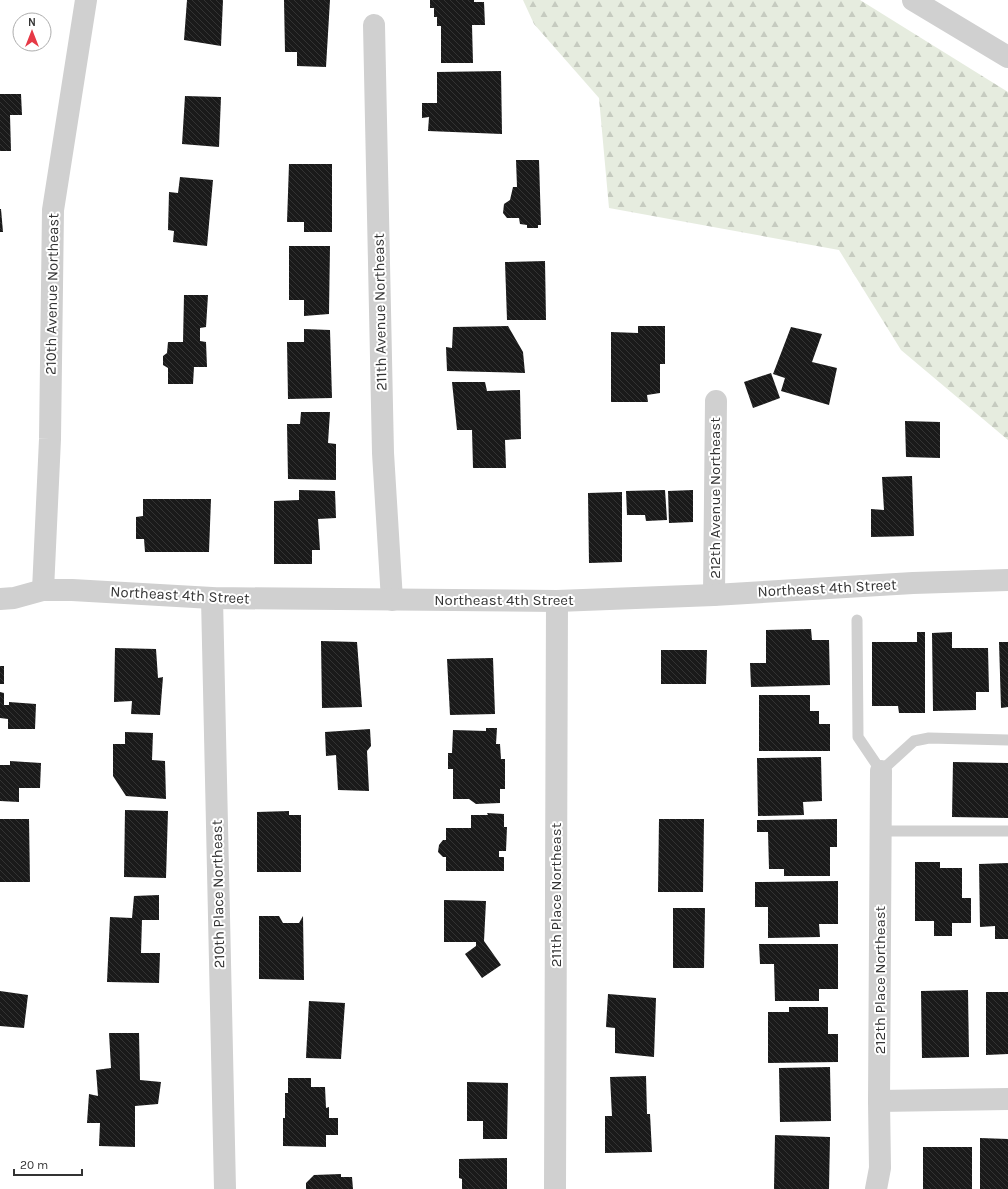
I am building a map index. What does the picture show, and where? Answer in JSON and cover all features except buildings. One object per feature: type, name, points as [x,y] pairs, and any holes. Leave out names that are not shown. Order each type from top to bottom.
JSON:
[{"type":"street","name":"210th Avenue Northeast","points":[[43,590],[50,439],[53,210],[86,0]]},
{"type":"street","points":[[913,0],[1008,56]]},
{"type":"street","name":"211th Avenue Northeast","points":[[374,25],[383,453],[392,600]]},
{"type":"street","name":"212th Avenue Northeast","points":[[714,595],[716,401]]},
{"type":"street","name":"Northeast 4th Street","points":[[0,599],[14,598],[43,590],[72,590],[212,598],[557,601],[714,595],[913,583],[1008,580]]},
{"type":"street","name":"210th Place Northeast","points":[[212,598],[225,1189]]},
{"type":"street","name":"211th Place Northeast","points":[[555,1189],[557,601]]},
{"type":"street","name":"212th Place Northeast","points":[[876,1189],[880,1168],[881,771]]},
{"type":"street","points":[[879,1101],[1008,1099]]},
{"type":"lane","points":[[857,620],[858,737],[881,771],[914,741],[929,738],[1008,740]]},
{"type":"lane","points":[[880,831],[1008,831]]},
{"type":"green space","points":[[523,0],[860,0],[1008,92],[1008,440],[901,350],[839,250],[609,208],[599,98],[534,24]]}]
